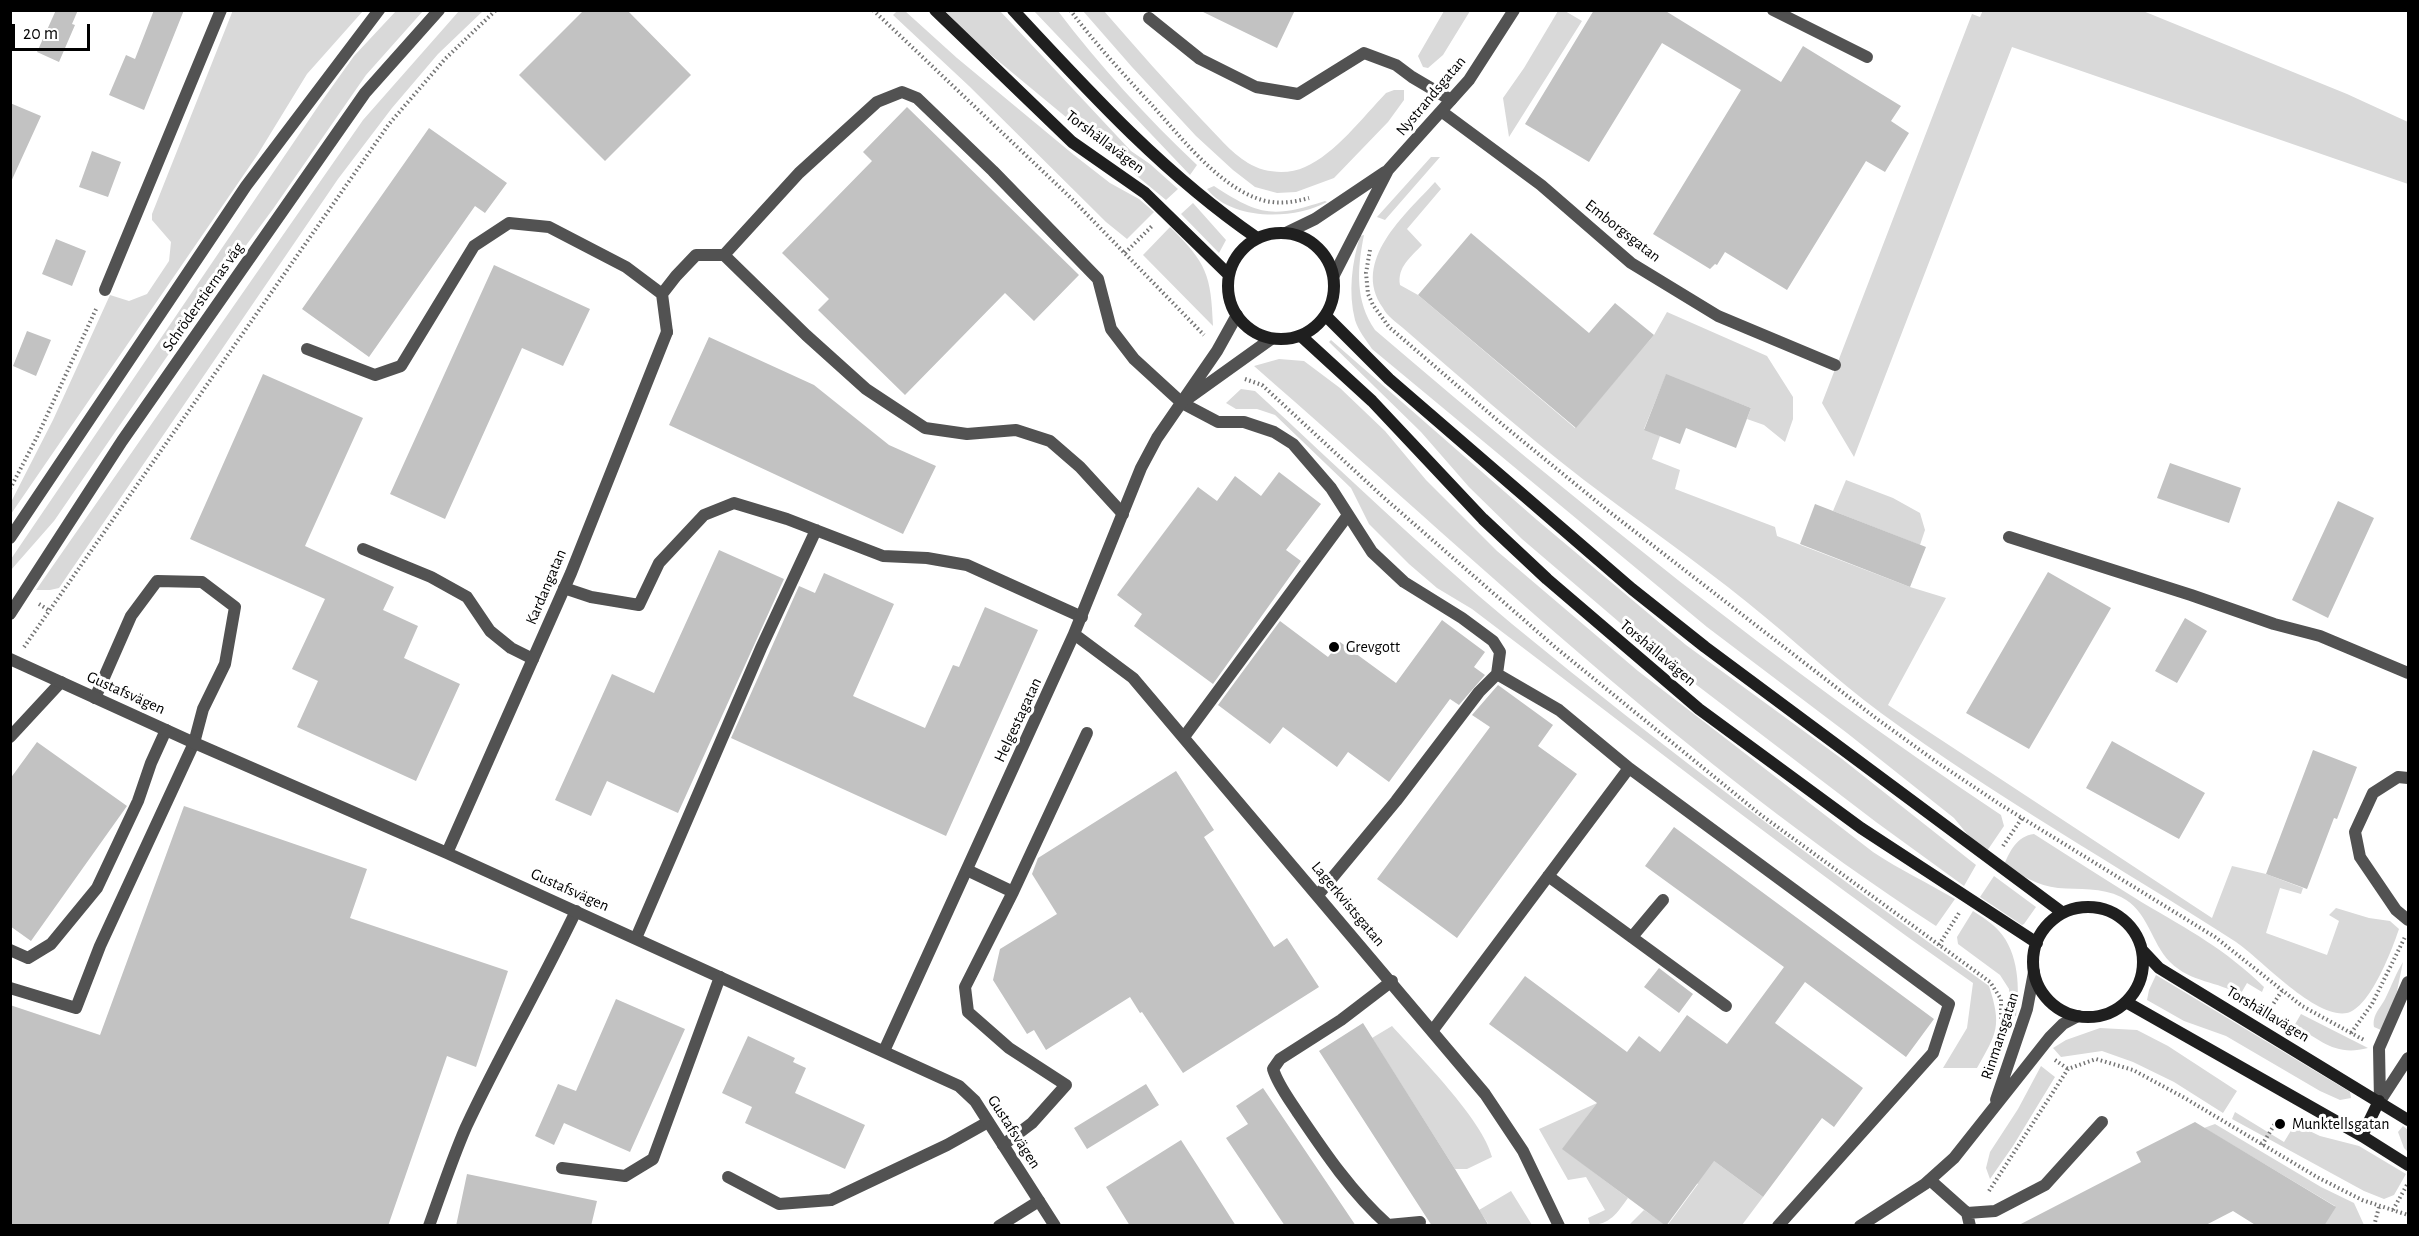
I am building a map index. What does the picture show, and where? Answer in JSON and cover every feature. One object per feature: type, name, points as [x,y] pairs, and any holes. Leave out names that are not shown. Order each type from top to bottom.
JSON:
[{"type":"main road","name":"Torshällavägen","points":[[935,10],[1072,142],[1145,193],[1229,275]]},
{"type":"main road","name":"Torshällavägen","points":[[1013,10],[1120,124],[1224,216],[1257,238]]},
{"type":"main road","points":[[1286,233],[1298,235],[1316,246],[1325,256],[1334,275],[1334,294],[1326,316],[1318,326],[1291,339],[1271,339],[1260,336],[1248,328],[1237,315],[1229,297],[1229,275],[1240,251],[1257,238],[1268,234],[1286,233]]},
{"type":"main road","name":"Torshällavägen","points":[[1326,316],[1389,379],[1632,589],[1705,647],[2063,913]]},
{"type":"main road","name":"Torshällavägen","points":[[1301,336],[1372,401],[1483,519],[1612,636],[1709,716],[1861,828],[2037,943]]},
{"type":"main road","points":[[2088,907],[2109,911],[2127,923],[2139,940],[2144,966],[2140,982],[2126,1002],[2110,1012],[2099,1016],[2078,1016],[2068,1013],[2050,1001],[2037,983],[2033,962],[2037,943],[2049,923],[2063,913],[2088,907]]},
{"type":"main road","name":"Torshällavägen","points":[[2142,951],[2159,968],[2409,1120]]},
{"type":"main road","points":[[2126,1002],[2409,1165]]},
{"type":"main road","points":[[2362,1136],[2379,1101]]},
{"type":"street","points":[[105,290],[221,10]]},
{"type":"street","name":"Schröderstiernas väg","points":[[10,538],[246,186],[379,10]]},
{"type":"street","name":"Schröderstiernas väg","points":[[10,614],[122,441],[365,93],[439,10]]},
{"type":"street","name":"Nystrandsgatan","points":[[1334,275],[1389,170],[1469,80],[1514,10]]},
{"type":"street","points":[[1773,10],[1867,57]]},
{"type":"street","points":[[1149,18],[1200,59],[1256,87],[1298,94],[1364,53],[1396,65],[1451,100]]},
{"type":"street","points":[[724,255],[808,165],[877,102],[902,92],[917,98],[993,171],[1098,279],[1111,329],[1134,359],[1182,404],[1218,422],[1244,422],[1274,432],[1293,444],[1331,488],[1372,552],[1404,582],[1462,618],[1493,642],[1500,652],[1497,674],[1479,692],[1396,801],[1318,895]]},
{"type":"street","name":"Emborgsgatan","points":[[1441,111],[1541,185],[1631,263],[1718,316],[1835,365]]},
{"type":"street","name":"Nystrandsgatan","points":[[1286,233],[1315,219],[1389,170]]},
{"type":"street","points":[[307,348],[375,375],[401,366],[474,246],[509,223],[549,227],[626,267],[662,294],[696,255],[724,255],[866,389],[925,428],[968,434],[1016,430],[1050,441],[1080,467],[1123,514]]},
{"type":"street","name":"Kardangatan","points":[[447,852],[564,588],[667,332],[662,294]]},
{"type":"street","name":"Helgestagatan","points":[[884,1051],[1082,617],[1146,458],[1172,415],[1182,404],[1217,351],[1237,315]]},
{"type":"street","name":"Helgestagatan","points":[[1182,404],[1271,339]]},
{"type":"street","points":[[564,588],[591,597],[639,605],[659,562],[704,516],[734,503],[816,530],[883,556],[927,558],[967,565],[1082,617]]},
{"type":"street","points":[[1184,737],[1348,516]]},
{"type":"street","points":[[636,938],[761,648],[816,530]]},
{"type":"street","points":[[2009,537],[2192,595],[2274,624],[2320,636],[2409,673]]},
{"type":"street","points":[[363,549],[431,577],[467,597],[490,631],[512,648],[533,659]]},
{"type":"street","points":[[10,988],[76,1008],[100,946],[194,743],[203,710],[225,664],[235,608],[202,582],[157,581],[131,616],[95,698]]},
{"type":"street","name":"Lagerkvistsgatan","points":[[1074,634],[1133,678],[1432,1029],[1485,1094],[1523,1151],[1559,1226]]},
{"type":"street","name":"Gustafsvägen","points":[[12,660],[194,743],[447,852],[959,1086],[975,1101],[1055,1226]]},
{"type":"street","points":[[1497,674],[1559,710],[1629,768],[1949,1004],[1933,1053],[1778,1226]]},
{"type":"street","points":[[10,737],[34,714],[61,682]]},
{"type":"street","points":[[10,950],[28,958],[51,944],[97,888],[138,801],[151,763],[166,730]]},
{"type":"street","points":[[1003,1145],[1032,1123],[1066,1085],[1009,1048],[968,1012],[964,987],[1013,892],[1087,733]]},
{"type":"street","points":[[1432,1029],[1629,768]]},
{"type":"street","points":[[2409,778],[2398,777],[2373,793],[2355,832],[2360,857],[2396,910],[2409,920]]},
{"type":"street","points":[[967,870],[1013,892]]},
{"type":"street","points":[[1548,876],[1726,1006]]},
{"type":"street","points":[[1632,937],[1662,900]]},
{"type":"street","points":[[429,1226],[465,1130],[497,1063],[546,975],[576,911]]},
{"type":"street","name":"Rinmansgatan","points":[[1993,1108],[2027,1009],[2034,972]]},
{"type":"street","points":[[562,1168],[625,1176],[653,1159],[720,977]]},
{"type":"street","points":[[1392,981],[1341,1020],[1280,1059],[1273,1069],[1276,1079],[1310,1131],[1362,1202],[1388,1225],[1420,1222]]},
{"type":"street","points":[[2409,982],[2379,1048],[2380,1101],[2409,1058]]},
{"type":"street","name":"Rinmansgatan","points":[[1860,1226],[1930,1180],[1954,1158],[2056,1030],[2078,1016]]},
{"type":"street","points":[[728,1177],[780,1204],[831,1200],[946,1145],[988,1122]]},
{"type":"street","points":[[1930,1180],[1968,1219],[1995,1211],[2045,1185],[2102,1122]]},
{"type":"street","points":[[999,1226],[1039,1201]]},
{"type":"path","points":[[12,660],[389,124],[445,59],[496,10]]},
{"type":"path","points":[[873,10],[961,92],[1125,253],[1201,329],[1208,344],[1217,351]]},
{"type":"path","points":[[1070,10],[1175,131],[1229,183],[1242,192],[1268,202],[1288,203],[1311,197]]},
{"type":"path","points":[[1125,253],[1165,212]]},
{"type":"path","points":[[1372,239],[1366,273],[1368,294],[1380,316],[1400,337],[1529,446],[1713,593],[1877,719],[1938,763],[2022,818],[2216,937],[2302,1006],[2351,1033],[2372,1004],[2409,929]]},
{"type":"path","points":[[10,489],[38,437],[105,290]]},
{"type":"path","points":[[1231,366],[1246,380],[1262,385],[1476,580],[1761,815],[1990,982],[2001,999],[2001,1025]]},
{"type":"path","points":[[1993,862],[2022,818]]},
{"type":"path","points":[[1939,945],[1968,899]]},
{"type":"path","points":[[2271,1007],[2282,991]]},
{"type":"path","points":[[1968,1219],[1996,1182],[2068,1069],[2096,1059],[2133,1070],[2317,1177],[2379,1206],[2409,1215]]},
{"type":"path","points":[[2262,1145],[2276,1122]]},
{"type":"path","points":[[2393,1210],[2409,1183]]},
{"type":"path","points":[[2374,1226],[2379,1206]]},
{"type":"shaded area","points":[[233,10],[363,11],[307,74],[258,154],[11,514],[11,502],[53,420],[110,295],[129,301],[147,294],[169,261],[171,242],[152,220],[152,214]]},
{"type":"shaded area","points":[[898,10],[905,11],[957,58],[1074,155],[1110,183],[1139,199],[1154,212],[1127,239],[1106,222],[969,86],[893,15]]},
{"type":"shaded area","points":[[1983,10],[2143,11],[2347,94],[2408,122],[2408,184],[2012,47],[1854,457],[1822,403],[1972,14],[1980,17]]},
{"type":"shaded area","points":[[396,11],[423,11],[366,75],[273,209],[210,294],[54,521],[11,570],[11,559],[319,105],[354,56]]},
{"type":"shaded area","points":[[459,11],[483,11],[438,54],[392,108],[338,179],[59,588],[36,590],[363,120]]},
{"type":"shaded area","points":[[945,11],[1000,11],[1131,151],[1150,164],[1178,189],[1166,200],[985,50]]},
{"type":"shaded area","points":[[1034,11],[1058,11],[1124,91],[1197,165],[1190,175]]},
{"type":"shaded area","points":[[1083,11],[1104,11],[1224,143],[1242,159],[1261,169],[1284,172],[1305,167],[1338,144],[1386,93],[1404,90],[1404,100],[1388,122],[1334,178],[1296,192],[1277,193],[1255,187],[1196,136]]},
{"type":"shaded area","points":[[1444,11],[1470,11],[1443,55],[1428,68],[1423,67],[1418,56]]},
{"type":"shaded area","points":[[1558,11],[1565,11],[1582,21],[1509,137],[1503,98]]},
{"type":"shaded area","points":[[1431,157],[1440,157],[1385,220],[1377,217]]},
{"type":"shaded area","points":[[1435,182],[1441,189],[1407,229],[1422,245],[1403,268],[1400,285],[1418,295],[1575,428],[1654,335],[1667,312],[1767,356],[1793,397],[1793,419],[1785,442],[1764,425],[1747,419],[1751,408],[1666,375],[1644,429],[1660,436],[1652,459],[1680,470],[1675,489],[1775,527],[1777,536],[1910,587],[1946,598],[1888,705],[2212,918],[2232,866],[2266,874],[2303,888],[2301,894],[2280,888],[2266,933],[2327,955],[2339,921],[2329,915],[2336,908],[2369,918],[2390,921],[2399,929],[2379,977],[2364,1001],[2356,1009],[2347,1013],[2334,1012],[2304,998],[2236,942],[2012,802],[1924,744],[1864,700],[1728,587],[1561,462],[1392,319],[1385,311],[1375,290],[1373,273],[1377,256],[1397,224]]},
{"type":"shaded area","points":[[1214,186],[1243,203],[1267,211],[1279,212],[1327,202],[1298,212],[1264,214],[1247,212],[1218,199],[1207,189]]},
{"type":"shaded area","points":[[1193,203],[1226,240],[1219,253],[1181,214]]},
{"type":"shaded area","points":[[1170,227],[1192,250],[1205,271],[1211,294],[1213,326],[1143,255]]},
{"type":"shaded area","points":[[1364,235],[1359,284],[1364,308],[1375,330],[1680,582],[1838,702],[2001,815],[2004,826],[1987,851],[1972,840],[1954,818],[1707,627],[1372,349],[1356,324],[1352,299],[1355,257],[1360,236]]},
{"type":"shaded area","points":[[1331,340],[1537,520],[1686,645],[1842,759],[1976,865],[1964,886],[1876,822],[1660,657],[1522,539],[1469,487],[1421,432],[1329,342]]},
{"type":"shaded area","points":[[1279,359],[1304,361],[1340,388],[1385,431],[1426,480],[1497,551],[1638,671],[1873,852],[1955,899],[1936,926],[1845,864],[1756,798],[1585,658],[1254,366]]},
{"type":"shaded area","points":[[1241,389],[1255,391],[1446,567],[1570,671],[1748,809],[1989,986],[1995,1011],[1995,1029],[1977,1068],[1943,1068],[1967,1028],[1973,983],[1783,846],[1472,609],[1437,588],[1369,524],[1351,488],[1275,415],[1257,409],[1236,409],[1226,403]]},
{"type":"shaded area","points":[[1846,480],[1893,498],[1920,513],[1925,530],[1920,545],[1833,511]]},
{"type":"shaded area","points":[[2034,834],[2221,951],[2264,987],[2262,992],[2247,983],[2240,995],[2178,969],[2158,946],[2137,910],[2121,897],[2098,890],[2044,885],[2004,865],[2019,841]]},
{"type":"shaded area","points":[[1994,876],[2036,907],[2024,924],[2022,925],[1980,897]]},
{"type":"shaded area","points":[[1973,911],[1996,928],[2011,950],[2018,983],[2016,1016],[2011,1015],[2009,989],[2000,975],[1958,944],[1957,937]]},
{"type":"shaded area","points":[[2403,962],[2396,996],[2381,1030],[2374,1027],[2374,1018]]},
{"type":"shaded area","points":[[2156,975],[2350,1092],[2351,1098],[2340,1100],[2320,1091],[2226,1036],[2184,1021],[2147,1000]]},
{"type":"shaded area","points":[[2301,1014],[2368,1048],[2346,1050],[2328,1045],[2294,1026]]},
{"type":"shaded area","points":[[1392,1026],[1464,1107],[1486,1142],[1492,1157],[1467,1169],[1455,1169],[1372,1038]]},
{"type":"shaded area","points":[[2100,1028],[2137,1030],[2168,1046],[2237,1091],[2223,1113],[2174,1082],[2133,1062],[2102,1051],[2061,1057],[2053,1048],[2066,1040]]},
{"type":"shaded area","points":[[2041,1066],[2055,1077],[1990,1179],[1986,1168],[1990,1152],[2018,1109]]},
{"type":"shaded area","points":[[1597,1103],[1563,1149],[1628,1198],[1608,1220],[1590,1225],[1588,1218],[1605,1210],[1586,1177],[1568,1180],[1539,1129]]},
{"type":"shaded area","points":[[2235,1112],[2284,1142],[2295,1124],[2320,1136],[2359,1146],[2406,1174],[2394,1195],[2384,1199],[2364,1191],[2232,1119]]},
{"type":"shaded area","points":[[2215,1124],[2321,1187],[2354,1203],[2364,1225],[2324,1225],[2335,1206],[2204,1128]]},
{"type":"shaded area","points":[[2403,1126],[2408,1130],[2408,1152],[2398,1132]]},
{"type":"shaded area","points":[[1687,1141],[1763,1197],[1742,1225],[1667,1226],[1698,1184],[1670,1164]]},
{"type":"shaded area","points":[[1511,1191],[1532,1225],[1489,1225],[1479,1210]]},
{"type":"shaded area","points":[[1644,1210],[1666,1225],[1628,1226]]},
{"type":"building","points":[[56,10],[78,10],[72,24],[75,25],[59,62],[37,52]]},
{"type":"building","points":[[154,10],[184,10],[144,110],[109,95],[126,55],[135,59]]},
{"type":"building","points":[[584,10],[627,10],[691,75],[605,161],[519,75]]},
{"type":"building","points":[[1199,10],[1295,10],[1277,48]]},
{"type":"building","points":[[1594,10],[1664,10],[1781,82],[1803,46],[1901,106],[1891,121],[1909,133],[1885,172],[1866,161],[1787,290],[1725,252],[1717,265],[1715,264],[1710,269],[1653,234],[1741,90],[1662,43],[1589,162],[1525,124]]},
{"type":"building","points":[[10,103],[41,116],[10,184]]},
{"type":"building","points":[[907,107],[1079,275],[1034,321],[1005,293],[905,395],[818,310],[829,299],[782,253],[872,161],[863,152]]},
{"type":"building","points":[[429,128],[507,183],[485,213],[475,206],[369,357],[302,309]]},
{"type":"building","points":[[92,151],[121,162],[108,197],[79,187]]},
{"type":"building","points":[[1471,233],[1589,333],[1615,303],[1654,335],[1576,428],[1418,295]]},
{"type":"building","points":[[56,239],[86,251],[72,286],[42,274]]},
{"type":"building","points":[[494,265],[590,309],[563,366],[522,348],[445,519],[390,494]]},
{"type":"building","points":[[27,331],[51,340],[36,376],[13,366]]},
{"type":"building","points":[[709,337],[814,385],[889,445],[936,466],[903,534],[669,425]]},
{"type":"building","points":[[263,374],[363,418],[305,546],[394,587],[383,610],[418,626],[404,658],[460,684],[416,781],[297,727],[318,681],[292,669],[325,599],[190,539]]},
{"type":"building","points":[[1666,374],[1751,408],[1736,448],[1686,428],[1680,444],[1644,430]]},
{"type":"building","points":[[2170,463],[2241,488],[2229,523],[2157,498]]},
{"type":"building","points":[[1279,472],[1321,504],[1286,550],[1301,561],[1213,684],[1134,626],[1142,614],[1117,595],[1198,487],[1217,501],[1235,476],[1261,496]]},
{"type":"building","points":[[2338,501],[2374,518],[2328,618],[2292,600]]},
{"type":"building","points":[[1815,504],[1926,547],[1910,587],[1800,544]]},
{"type":"building","points":[[719,550],[784,579],[678,813],[607,781],[591,816],[555,800],[612,674],[654,693]]},
{"type":"building","points":[[2048,572],[2111,608],[2029,749],[1966,713]]},
{"type":"building","points":[[824,573],[894,604],[853,696],[925,728],[953,665],[959,667],[985,607],[1038,630],[946,836],[731,738],[799,586],[815,593]]},
{"type":"building","points":[[2185,618],[2207,631],[2177,683],[2155,671]]},
{"type":"building","points":[[1442,620],[1485,652],[1474,667],[1485,675],[1459,705],[1450,699],[1389,782],[1348,752],[1337,767],[1283,727],[1270,744],[1218,705],[1280,621],[1328,657],[1340,642],[1396,683]]},
{"type":"building","points":[[1498,685],[1553,725],[1538,746],[1577,774],[1457,938],[1377,879],[1490,727],[1472,715]]},
{"type":"building","points":[[2112,741],[2205,793],[2179,839],[2086,788]]},
{"type":"building","points":[[37,742],[127,806],[31,941],[10,926],[10,779]]},
{"type":"building","points":[[2313,750],[2357,767],[2337,819],[2334,818],[2307,889],[2266,874]]},
{"type":"building","points":[[1176,771],[1214,830],[1204,837],[1274,947],[1287,938],[1319,987],[1183,1073],[1130,997],[1046,1050],[1034,1030],[1027,1034],[993,980],[1000,949],[1057,914],[1032,874],[1038,858]]},
{"type":"building","points":[[184,806],[367,869],[350,918],[508,971],[476,1067],[447,1056],[388,1226],[10,1226],[10,1005],[100,1035]]},
{"type":"building","points":[[1674,827],[1934,1019],[1906,1057],[1805,982],[1775,1023],[1863,1088],[1834,1127],[1822,1118],[1763,1197],[1714,1161],[1666,1226],[1562,1149],[1597,1103],[1489,1024],[1525,976],[1627,1052],[1639,1036],[1660,1052],[1687,1015],[1727,1044],[1784,967],[1645,866]]},
{"type":"building","points":[[1659,968],[1693,994],[1679,1013],[1644,987]]},
{"type":"building","points":[[616,999],[685,1029],[630,1152],[564,1123],[554,1145],[535,1136],[558,1084],[576,1091]]},
{"type":"building","points":[[1363,1023],[1489,1226],[1432,1226],[1319,1051]]},
{"type":"building","points":[[748,1036],[795,1058],[793,1062],[806,1068],[795,1093],[865,1125],[845,1169],[745,1123],[752,1107],[722,1093]]},
{"type":"building","points":[[1146,1084],[1159,1105],[1087,1149],[1074,1128]]},
{"type":"building","points":[[1263,1088],[1356,1226],[1285,1226],[1226,1138],[1248,1124],[1236,1106]]},
{"type":"building","points":[[2195,1122],[2336,1207],[2324,1226],[2257,1226],[2233,1211],[2204,1226],[2017,1226],[2141,1162],[2136,1152]]},
{"type":"building","points":[[1181,1140],[1236,1226],[1130,1226],[1106,1187]]},
{"type":"building","points":[[467,1174],[597,1201],[591,1226],[456,1226]]},
{"type":"place","name":"Grevgott","points":[[1334,647]]},
{"type":"place","name":"Munktellsgatan","points":[[2280,1124]]}]
